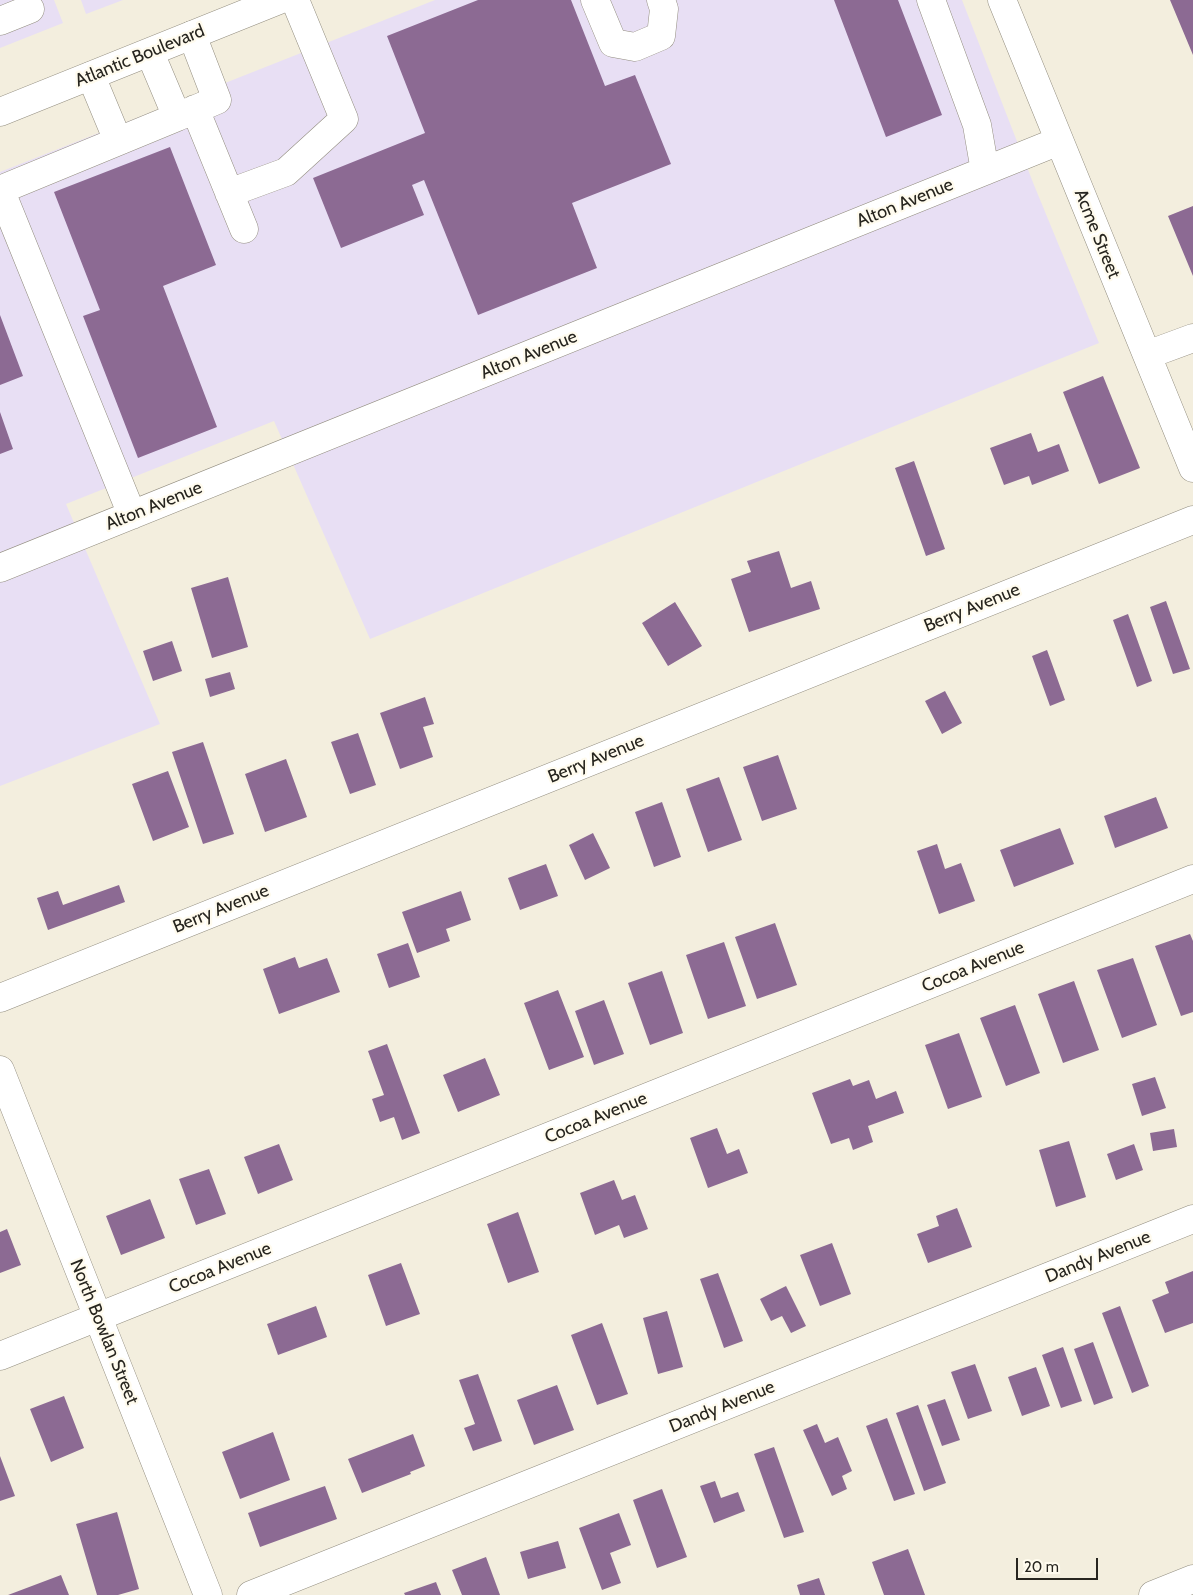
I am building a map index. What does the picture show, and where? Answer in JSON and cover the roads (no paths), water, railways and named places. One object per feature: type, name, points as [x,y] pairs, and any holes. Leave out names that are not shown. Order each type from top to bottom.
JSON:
[{"type":"street","name":"Atlantic Boulevard","points":[[0,112],[279,0]]},
{"type":"street","points":[[229,193],[286,172],[344,119],[295,0]]},
{"type":"street","points":[[594,0],[613,42],[635,47],[661,36],[664,9],[661,0]]},
{"type":"street","points":[[930,0],[978,125],[985,171]]},
{"type":"street","name":"Acme Street","points":[[1002,0],[1193,468]]},
{"type":"street","points":[[0,21],[30,9]]},
{"type":"street","points":[[132,515],[0,189],[217,100],[192,35]]},
{"type":"street","points":[[150,53],[186,113],[229,193],[244,229]]},
{"type":"street","points":[[90,76],[118,141]]},
{"type":"street","name":"Alton Avenue","points":[[0,568],[1059,141]]},
{"type":"street","points":[[1147,356],[1193,338]]},
{"type":"street","name":"Berry Avenue","points":[[0,998],[1193,520]]},
{"type":"street","name":"Cocoa Avenue","points":[[0,1356],[1193,879]]},
{"type":"street","name":"North Bowlan Street","points":[[0,1070],[208,1595]]},
{"type":"street","name":"Dandy Avenue","points":[[251,1595],[1193,1219]]},
{"type":"street","points":[[1154,1595],[1193,1579]]}]
